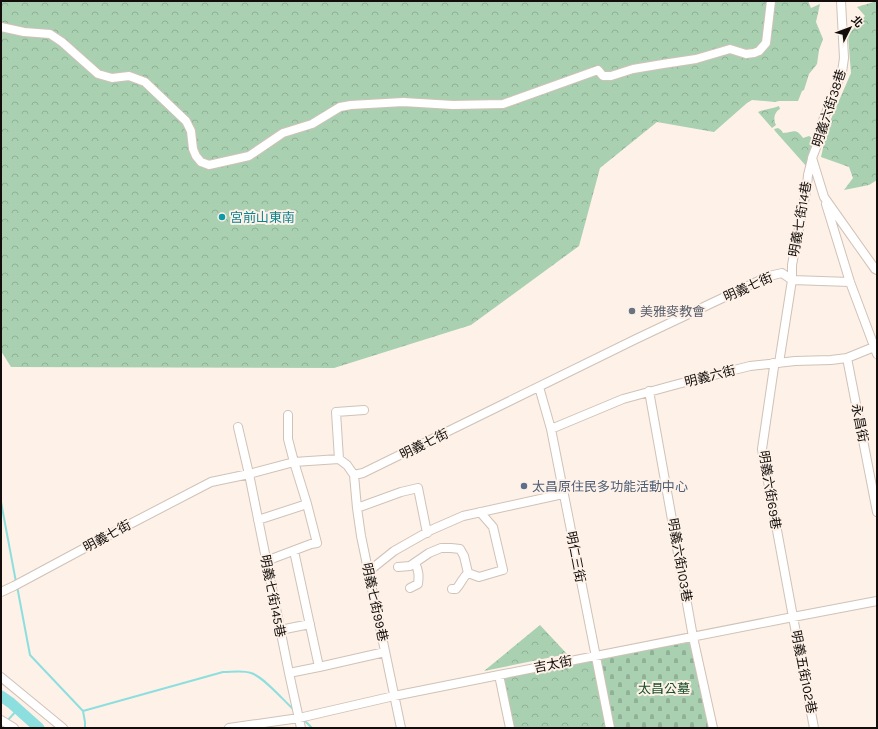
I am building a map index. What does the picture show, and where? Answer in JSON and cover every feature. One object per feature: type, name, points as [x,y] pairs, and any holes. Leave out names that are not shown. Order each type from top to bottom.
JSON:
[{"type":"street","points":[[1,27],[24,32],[50,34],[62,42],[98,74],[112,78],[129,76],[146,82],[186,121],[191,131],[193,149],[196,156],[201,162],[209,165],[249,156],[283,133],[312,124],[340,107],[403,102],[453,105],[502,104],[598,70],[603,76],[611,76],[633,69],[696,59],[730,50],[746,54],[754,53],[766,44],[771,1]]},
{"type":"street","name":"明義六街38巷","points":[[841,1],[844,58],[842,72],[822,123],[819,140],[812,158],[824,197],[876,270]]},
{"type":"street","name":"明義七街14巷","points":[[776,363],[792,280],[792,265],[812,158]]},
{"type":"street","points":[[824,197],[850,282],[874,333],[876,351]]},
{"type":"street","name":"明義七街","points":[[354,475],[363,473],[769,276],[782,273],[792,280],[850,282]]},
{"type":"street","name":"明義六街","points":[[551,429],[624,398],[750,366],[831,360],[876,351]]},
{"type":"street","name":"永昌街","points":[[847,358],[877,512]]},
{"type":"street","name":"明義六街69巷","points":[[776,363],[774,367],[762,449],[793,617]]},
{"type":"street","name":"明仁三街","points":[[539,387],[551,429],[610,728]]},
{"type":"street","name":"明義六街103巷","points":[[649,391],[694,637],[713,728]]},
{"type":"street","points":[[354,475],[339,459],[336,412],[364,410]]},
{"type":"street","points":[[266,561],[317,543],[288,439],[288,415]]},
{"type":"street","name":"明義七街145巷","points":[[238,427],[301,728]]},
{"type":"street","name":"明義七街","points":[[1,592],[17,585],[211,482],[294,462],[339,459]]},
{"type":"street","name":"明義七街99巷","points":[[354,475],[361,536],[401,728]]},
{"type":"street","points":[[357,508],[401,492],[418,488],[427,532]]},
{"type":"street","points":[[369,571],[394,551],[427,532],[463,516],[564,494]]},
{"type":"street","points":[[258,520],[307,504]]},
{"type":"street","points":[[468,573],[479,576],[503,570],[493,527],[480,512]]},
{"type":"street","points":[[398,567],[410,566],[429,553],[441,548],[452,548],[460,549],[464,556],[468,573]]},
{"type":"street","points":[[294,551],[319,667]]},
{"type":"street","points":[[410,588],[418,584],[419,575],[415,563]]},
{"type":"street","points":[[452,589],[456,589],[459,586],[463,577],[468,573]]},
{"type":"street","name":"吉太街","points":[[229,728],[299,718],[394,696],[877,601]]},
{"type":"street","name":"明義五街102巷","points":[[793,617],[814,728]]},
{"type":"street","points":[[280,630],[310,624]]},
{"type":"street","points":[[289,673],[386,652]]},
{"type":"street","points":[[499,675],[510,728]]},
{"type":"street","points":[[1,677],[63,728]]},
{"type":"street","points":[[1,720],[14,728]]},
{"type":"green space","points":[[1,1],[808,1],[811,8],[820,4],[816,22],[823,39],[819,50],[817,64],[809,74],[804,90],[802,91],[798,101],[775,102],[752,100],[714,132],[657,122],[600,168],[579,246],[471,325],[334,368],[11,367],[1,351]]},
{"type":"green space","points":[[877,1],[877,180],[869,185],[844,190],[853,178],[849,167],[821,157],[828,126],[851,73],[848,35],[865,16],[857,7]]},
{"type":"green space","points":[[779,106],[780,109],[776,112],[775,116],[776,125],[772,128],[758,112]]},
{"type":"green space","points":[[778,128],[783,133],[794,131],[803,138],[809,136],[815,140],[807,167],[775,131],[774,129]]},
{"type":"green space","points":[[540,625],[567,654],[484,671]]},
{"type":"green space","name":"太昌公墓","points":[[697,641],[714,728],[613,728],[598,658]]},
{"type":"green space","points":[[594,661],[607,728],[513,728],[502,677]]},
{"type":"waterway","points":[[1,502],[16,582]]},
{"type":"waterway","points":[[17,586],[30,655],[83,711],[85,728]]},
{"type":"waterway","points":[[83,711],[223,672],[237,671],[251,673],[262,679],[294,710]]},
{"type":"waterway","points":[[1,696],[39,728]]},
{"type":"waterway","points":[[7,721],[18,709]]},
{"type":"waterway","points":[[303,719],[312,728]]},
{"type":"place","name":"宮前山東南","points":[[222,217]]},
{"type":"place","name":"美雅麥教會","points":[[632,311]]},
{"type":"place","name":"太昌原住民多功能活動中心","points":[[524,486]]}]
